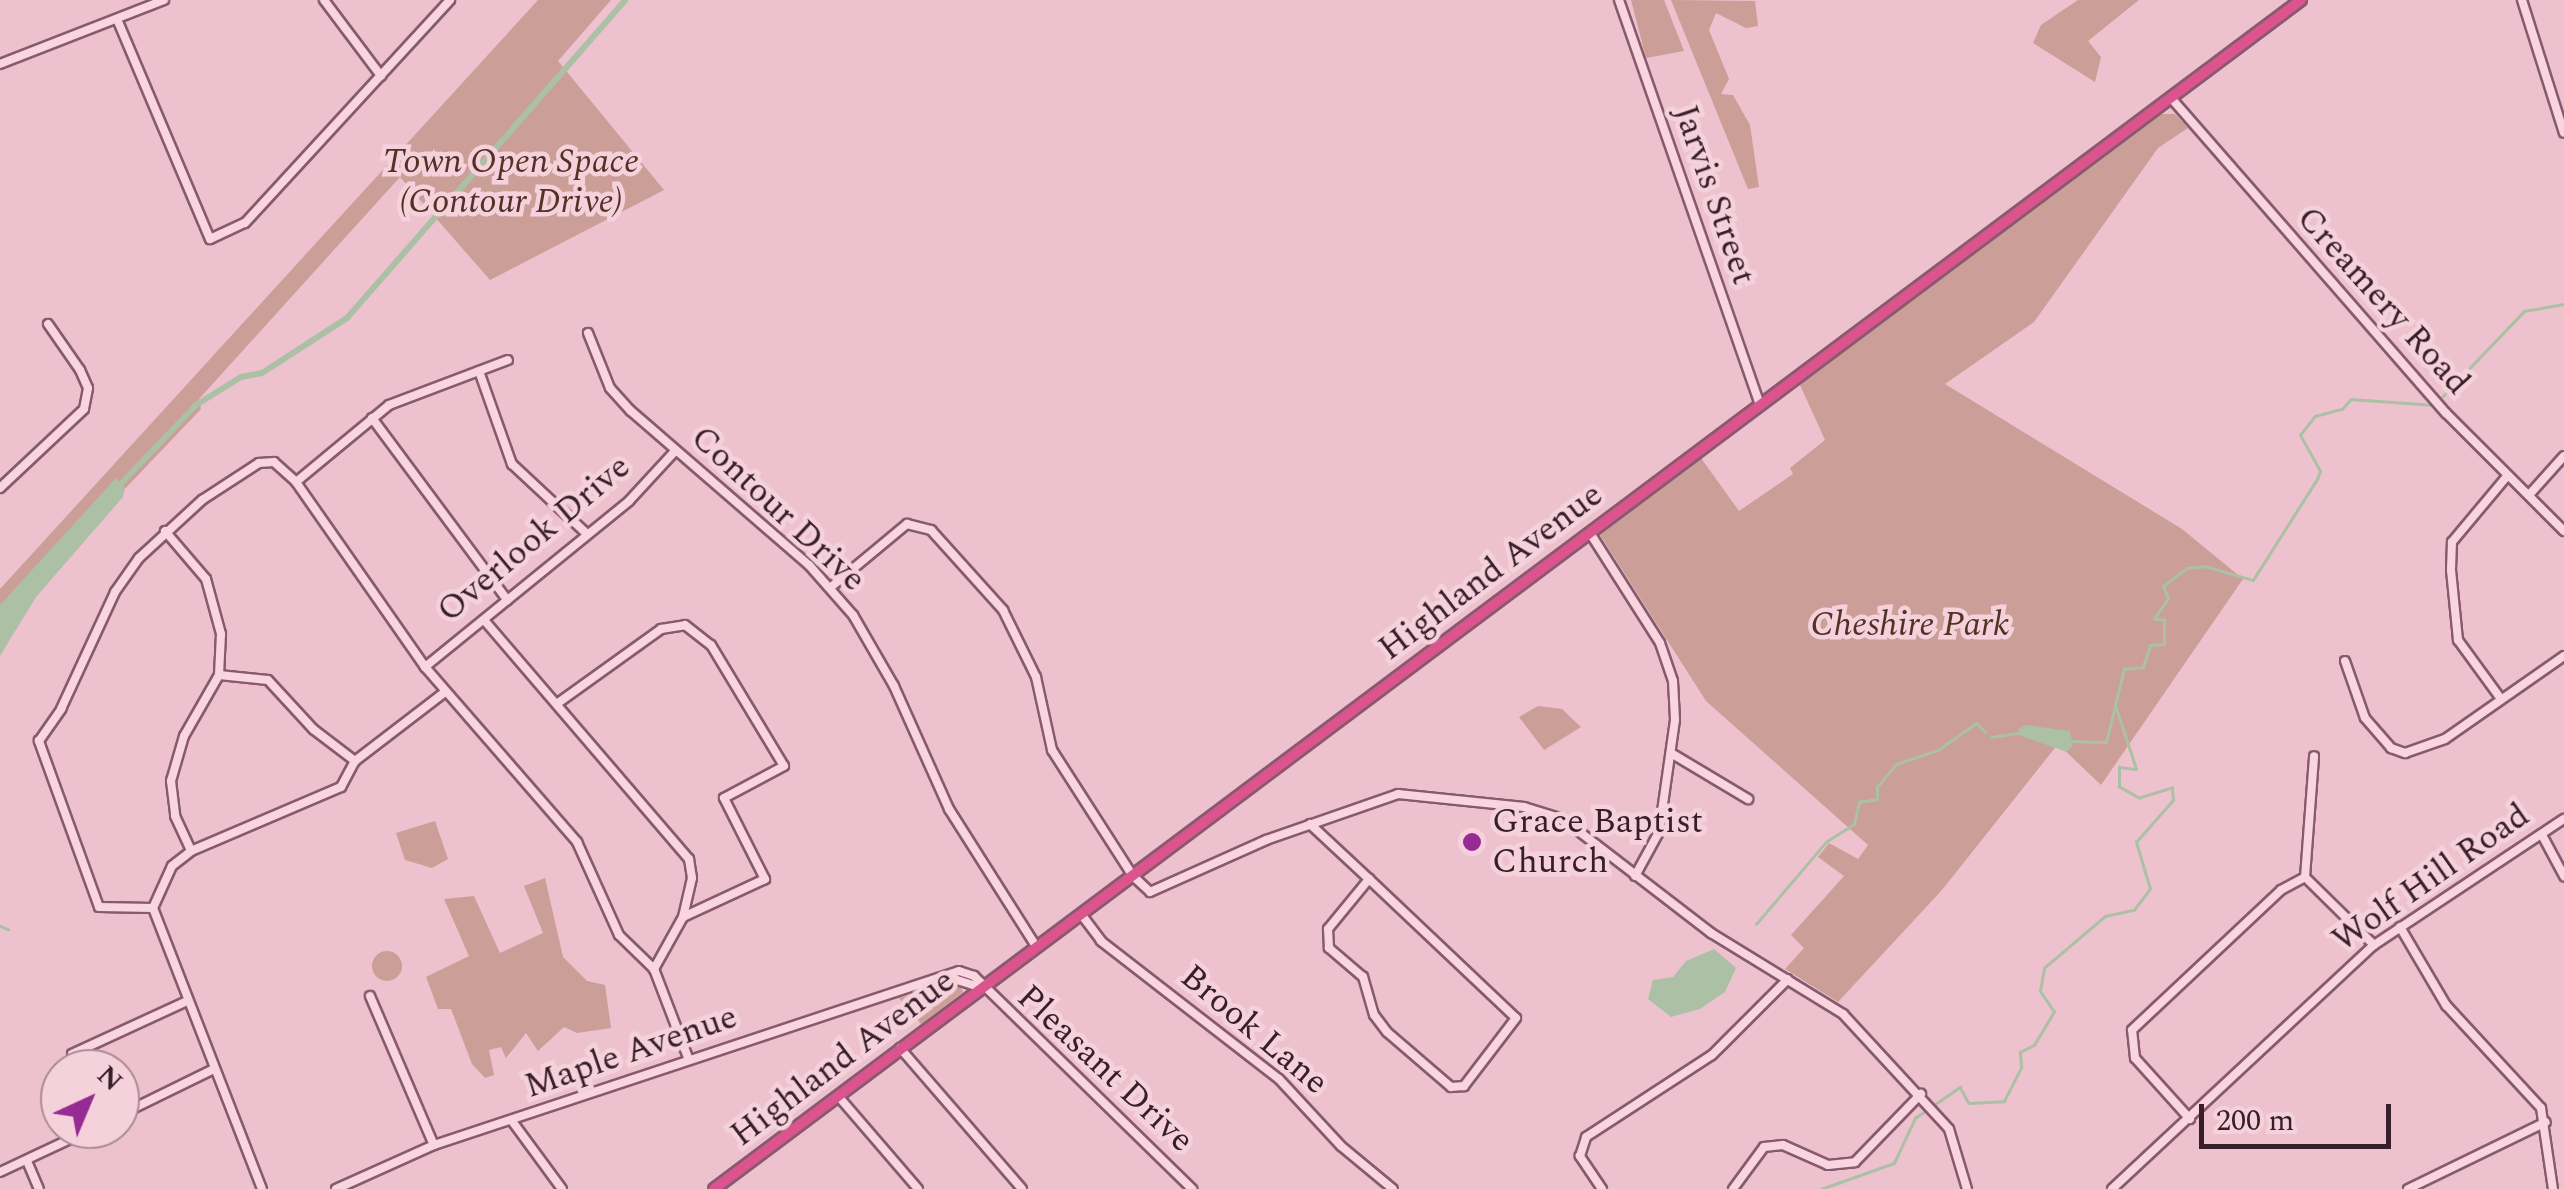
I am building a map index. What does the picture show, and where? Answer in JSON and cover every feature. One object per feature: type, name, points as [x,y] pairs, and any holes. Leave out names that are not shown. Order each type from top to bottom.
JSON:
[{"type":"highway","name":"Highland Avenue","points":[[714,1189],[2300,0]]},
{"type":"street","points":[[0,64],[164,0]]},
{"type":"street","points":[[324,0],[381,76]]},
{"type":"street","points":[[117,19],[210,239],[244,223],[450,0]]},
{"type":"street","name":"Jarvis Street","points":[[1619,0],[1760,405]]},
{"type":"street","points":[[2522,0],[2564,133]]},
{"type":"street","name":"Creamery Road","points":[[2171,98],[2432,398],[2564,531]]},
{"type":"street","points":[[0,488],[84,409],[88,388],[48,324]]},
{"type":"street","name":"Contour Drive","points":[[588,333],[610,388],[831,587],[887,674],[949,809],[1036,946]]},
{"type":"street","points":[[296,482],[372,418],[420,391],[508,360]]},
{"type":"street","points":[[478,371],[512,464],[587,534]]},
{"type":"street","points":[[372,418],[507,600]]},
{"type":"street","name":"Overlook Drive","points":[[425,667],[587,534],[676,450]]},
{"type":"street","points":[[2529,495],[2564,456]]},
{"type":"street","points":[[153,908],[99,908],[38,753],[114,592],[165,531],[259,463],[274,462],[296,482],[425,667],[565,826],[619,935],[654,970],[689,1060]]},
{"type":"street","points":[[2502,699],[2458,640],[2451,570],[2452,542],[2508,475]]},
{"type":"street","points":[[831,587],[907,524],[931,530],[1003,610],[1036,677],[1052,750],[1132,876],[1158,891],[1310,824],[1406,793],[1524,806],[1571,824],[1711,933],[1836,1008],[1938,1113],[1956,1145],[1967,1189]]},
{"type":"street","points":[[165,531],[192,557],[216,605],[219,676],[172,770],[175,816],[191,852]]},
{"type":"street","points":[[1590,533],[1668,662],[1676,704],[1659,832],[1636,876]]},
{"type":"street","points":[[484,620],[678,840],[692,878],[683,918],[654,970]]},
{"type":"street","points":[[558,702],[661,629],[686,625],[711,645],[784,766],[724,798],[765,879],[683,918]]},
{"type":"street","points":[[2345,662],[2365,718],[2390,748],[2405,752],[2445,739],[2564,656]]},
{"type":"street","points":[[219,676],[268,680],[313,729],[355,761]]},
{"type":"street","points":[[262,1189],[185,1002],[153,908],[172,866],[191,852],[341,788],[355,761],[445,692]]},
{"type":"street","points":[[1672,753],[1748,798]]},
{"type":"street","points":[[2305,878],[2314,756]]},
{"type":"street","name":"Wolf Hill Road","points":[[2112,1189],[2374,945],[2564,819]]},
{"type":"street","points":[[1310,824],[1369,879],[1516,1018],[1464,1086],[1451,1087],[1387,1032],[1374,1016],[1363,977],[1330,948],[1328,928],[1369,879]]},
{"type":"street","points":[[2542,835],[2564,876]]},
{"type":"street","points":[[2305,878],[2374,945]]},
{"type":"street","points":[[2190,1119],[2134,1058],[2132,1030],[2280,890],[2305,878]]},
{"type":"street","name":"Brook Lane","points":[[1080,914],[1101,941],[1279,1079],[1341,1146],[1393,1189]]},
{"type":"street","points":[[2400,927],[2446,1005],[2532,1093],[2546,1122],[2554,1189]]},
{"type":"street","name":"Maple Avenue","points":[[336,1189],[434,1145],[948,977],[981,988]]},
{"type":"street","points":[[1602,1189],[1580,1156],[1586,1136],[1712,1055],[1788,979]]},
{"type":"street","name":"Pleasant Drive","points":[[981,988],[1192,1189]]},
{"type":"street","points":[[370,996],[434,1145]]},
{"type":"street","points":[[83,1049],[185,1002]]},
{"type":"street","points":[[900,1048],[1022,1189]]},
{"type":"street","points":[[140,1105],[212,1070]]},
{"type":"street","points":[[838,1097],[918,1189]]},
{"type":"street","points":[[1732,1189],[1764,1148],[1783,1145],[1828,1165],[1854,1162],[1924,1097]]},
{"type":"street","points":[[512,1121],[562,1189]]},
{"type":"street","points":[[2408,1189],[2546,1122]]},
{"type":"street","points":[[0,1172],[50,1149]]},
{"type":"street","points":[[27,1160],[38,1189]]},
{"type":"green space","name":"Town Open Space (Contour Drive)","points":[[538,0],[611,0],[558,61],[664,190],[490,280],[400,177],[199,399],[201,409],[0,620],[0,589]]},
{"type":"green space","points":[[1631,0],[1664,0],[1684,51],[1646,58]]},
{"type":"green space","points":[[1671,0],[1755,1],[1758,26],[1746,28],[1716,13],[1709,30],[1729,79],[1721,94],[1733,95],[1750,125],[1759,187],[1748,189]]},
{"type":"green space","points":[[2078,0],[2139,0],[2088,41],[2101,57],[2095,82],[2033,43],[2041,25]]},
{"type":"green space","name":"Cheshire Park","points":[[2160,114],[2175,114],[2188,128],[2158,148],[2034,322],[1945,384],[2182,529],[2243,579],[2101,785],[2058,744],[1942,890],[1838,1002],[1785,969],[1804,948],[1791,935],[1844,876],[1818,857],[1829,843],[1858,859],[1868,845],[1706,701],[1600,535],[1701,458],[1739,511],[1793,474],[1790,468],[1825,440],[1800,385],[1808,377]]},
{"type":"green space","points":[[1538,706],[1562,709],[1581,727],[1544,750],[1519,717]]},
{"type":"green space","points":[[435,821],[448,859],[432,868],[405,860],[396,833]]},
{"type":"green space","points":[[545,878],[563,957],[587,981],[605,985],[611,1028],[577,1033],[564,1027],[538,1051],[526,1033],[506,1058],[501,1047],[489,1050],[494,1075],[485,1078],[472,1064],[451,1009],[438,1009],[426,977],[469,956],[444,899],[474,896],[500,953],[543,933],[524,886]]},
{"type":"green space","points":[[387,951],[397,956],[402,966],[397,976],[387,981],[377,976],[372,966],[377,956]]},
{"type":"green space","points":[[959,982],[963,992],[921,1024],[899,998]]},
{"type":"shaded area","points":[[116,478],[125,487],[123,497],[36,597],[0,656],[0,605]]},
{"type":"shaded area","points":[[2026,725],[2070,731],[2073,745],[2067,752],[2021,736],[2018,729]]},
{"type":"shaded area","points":[[1714,949],[1736,968],[1725,992],[1700,1009],[1671,1017],[1648,999],[1653,980],[1673,977],[1686,961]]},
{"type":"waterway","points":[[116,489],[196,405],[241,377],[262,373],[347,318],[625,0]]},
{"type":"waterway","points":[[2440,399],[2524,311],[2564,304]]},
{"type":"waterway","points":[[1821,1189],[1894,1163],[1915,1118],[1960,1087],[1969,1103],[2004,1101],[2021,1067],[2020,1052],[2034,1045],[2054,1012],[2040,991],[2044,968],[2105,916],[2134,910],[2150,889],[2136,842],[2173,800],[2172,788],[2139,798],[2119,787],[2119,767],[2136,769],[2115,705],[2124,669],[2143,667],[2150,645],[2164,644],[2164,620],[2154,619],[2168,598],[2163,586],[2187,568],[2205,566],[2253,580],[2317,479],[2320,471],[2300,435],[2315,416],[2342,409],[2351,399],[2434,405]]},
{"type":"waterway","points":[[2072,741],[2106,742],[2115,707]]},
{"type":"waterway","points":[[1756,924],[1827,841],[1854,824],[1859,802],[1877,799],[1877,787],[1896,764],[1938,750],[1976,723],[1986,732]]},
{"type":"waterway","points":[[1991,737],[2019,733]]},
{"type":"waterway","points":[[0,926],[8,929]]},
{"type":"place","name":"Grace Baptist Church","points":[[1472,842]]}]
